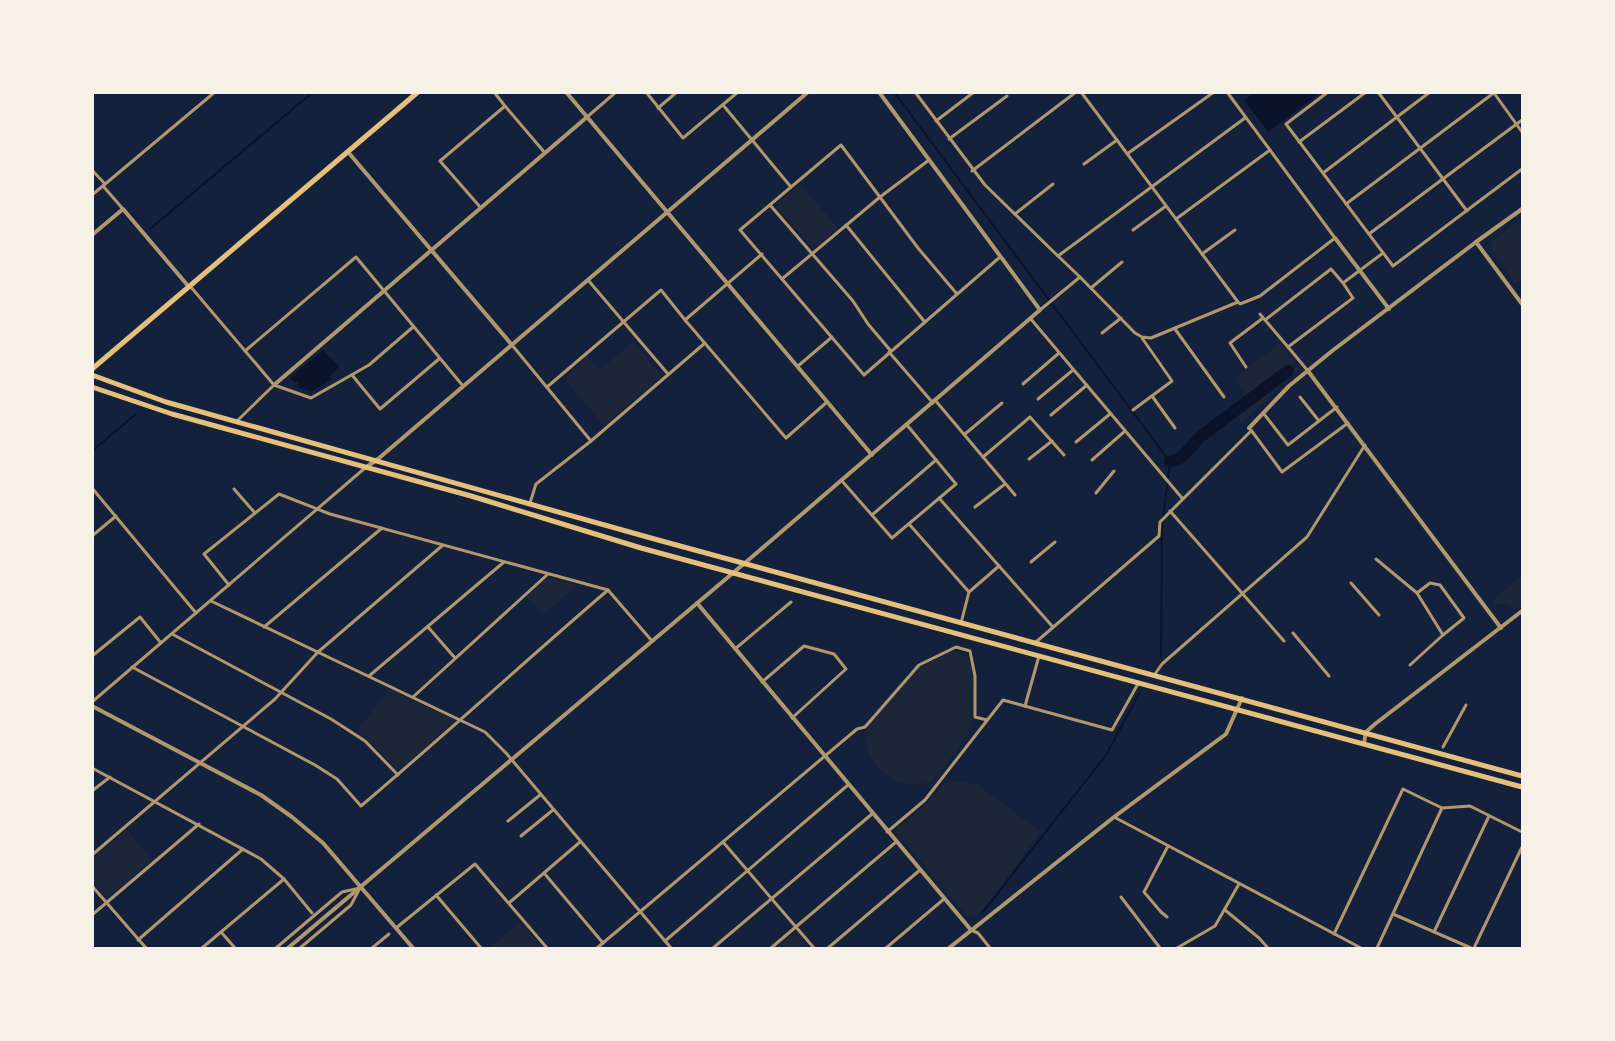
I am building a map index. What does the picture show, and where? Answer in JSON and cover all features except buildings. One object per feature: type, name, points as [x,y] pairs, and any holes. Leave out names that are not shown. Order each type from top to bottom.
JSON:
[{"type":"main road","points":[[92,369],[418,92]]},
{"type":"main road","points":[[92,375],[166,402],[378,459],[961,623],[1155,674],[1522,776]]},
{"type":"main road","points":[[92,388],[172,414],[850,606],[1140,681],[1238,710],[1522,786]]},
{"type":"street","points":[[92,195],[214,92]]},
{"type":"street","points":[[494,92],[545,154]]},
{"type":"street","points":[[566,92],[666,213],[728,283],[872,454]]},
{"type":"street","points":[[237,421],[274,385],[616,92]]},
{"type":"street","points":[[646,92],[683,138],[738,92]]},
{"type":"street","points":[[658,108],[677,92]]},
{"type":"street","points":[[92,702],[808,92]]},
{"type":"street","points":[[879,92],[1040,310]]},
{"type":"street","points":[[915,92],[972,170],[1142,337],[1172,381],[1133,410]]},
{"type":"street","points":[[936,121],[974,92]]},
{"type":"street","points":[[972,170],[1076,92]]},
{"type":"street","points":[[1081,92],[1238,302]]},
{"type":"street","points":[[1127,154],[1214,92]]},
{"type":"street","points":[[1227,92],[1389,309]]},
{"type":"street","points":[[1328,92],[1286,124],[1393,266],[1522,169]]},
{"type":"street","points":[[1299,142],[1366,92]]},
{"type":"street","points":[[1378,92],[1467,211]]},
{"type":"street","points":[[1323,173],[1430,92]]},
{"type":"street","points":[[1346,204],[1494,93],[1522,132]]},
{"type":"street","points":[[949,139],[1007,96]]},
{"type":"street","points":[[723,105],[791,187]]},
{"type":"street","points":[[481,208],[440,161],[505,106]]},
{"type":"street","points":[[1058,256],[1245,118]]},
{"type":"street","points":[[1369,234],[1522,120]]},
{"type":"street","points":[[1084,164],[1117,140]]},
{"type":"street","points":[[957,294],[918,248],[841,145],[740,230],[864,375],[1000,257]]},
{"type":"street","points":[[1176,219],[1270,150]]},
{"type":"street","points":[[348,152],[591,441]]},
{"type":"street","points":[[782,279],[880,197],[929,160]]},
{"type":"street","points":[[92,170],[189,287],[274,385],[311,398],[369,365],[413,326]]},
{"type":"street","points":[[1015,214],[1053,184]]},
{"type":"street","points":[[770,205],[853,301],[868,324],[890,351],[964,434],[1014,495]]},
{"type":"street","points":[[1133,230],[1166,206]]},
{"type":"street","points":[[92,235],[123,209]]},
{"type":"street","points":[[1036,642],[1052,626],[1158,536],[1160,522],[1166,515],[1250,430],[1289,386],[1476,242],[1522,209]]},
{"type":"street","points":[[846,225],[924,321]]},
{"type":"street","points":[[1202,254],[1235,230]]},
{"type":"street","points":[[1142,337],[1152,338],[1238,302],[1240,304],[1260,296],[1336,238]]},
{"type":"street","points":[[1476,242],[1522,304]]},
{"type":"street","points":[[1343,283],[1383,253]]},
{"type":"street","points":[[685,320],[762,254]]},
{"type":"street","points":[[245,351],[356,257],[463,386]]},
{"type":"street","points":[[1091,288],[1122,262]]},
{"type":"street","points":[[1246,367],[1230,343],[1330,269],[1353,298],[1288,347]]},
{"type":"street","points":[[288,948],[746,562],[1080,277]]},
{"type":"street","points":[[588,280],[668,374]]},
{"type":"street","points":[[547,387],[661,290],[786,438],[827,402]]},
{"type":"street","points":[[1260,314],[1337,407],[1501,628]]},
{"type":"street","points":[[1030,318],[1182,498]]},
{"type":"street","points":[[1102,333],[1121,318]]},
{"type":"street","points":[[1175,329],[1224,398]]},
{"type":"street","points":[[798,366],[832,338]]},
{"type":"street","points":[[530,503],[536,484],[591,441],[705,343]]},
{"type":"street","points":[[1023,384],[1059,353]]},
{"type":"street","points":[[352,375],[380,410],[439,359]]},
{"type":"street","points":[[1038,399],[1073,370]]},
{"type":"street","points":[[1051,415],[1086,386]]},
{"type":"street","points":[[1152,396],[1175,428]]},
{"type":"street","points":[[1300,397],[1319,421]]},
{"type":"street","points":[[964,434],[1002,403]]},
{"type":"street","points":[[1264,414],[1288,445],[1337,407]]},
{"type":"street","points":[[1076,442],[1110,414]]},
{"type":"street","points":[[983,457],[1030,417],[1064,455]]},
{"type":"street","points":[[1250,430],[1282,472],[1348,422]]},
{"type":"street","points":[[842,480],[892,538],[909,524],[956,484],[907,425]]},
{"type":"street","points":[[1092,460],[1125,431]]},
{"type":"street","points":[[1030,459],[1052,441]]},
{"type":"street","points":[[1155,674],[1162,664],[1307,537],[1365,445]]},
{"type":"street","points":[[872,515],[936,460]]},
{"type":"street","points":[[1096,493],[1114,471]]},
{"type":"street","points":[[974,508],[1005,484]]},
{"type":"street","points":[[92,488],[196,613]]},
{"type":"street","points":[[234,489],[255,513]]},
{"type":"street","points":[[229,585],[204,554],[279,494],[317,509],[382,528],[608,590],[652,641]]},
{"type":"street","points":[[939,498],[1052,626]]},
{"type":"street","points":[[1170,511],[1284,641]]},
{"type":"street","points":[[92,536],[116,516]]},
{"type":"street","points":[[909,524],[969,592]]},
{"type":"street","points":[[264,627],[382,528]]},
{"type":"street","points":[[1031,562],[1054,542]]},
{"type":"street","points":[[92,855],[283,693],[318,652],[444,545]]},
{"type":"street","points":[[1376,559],[1417,594],[1443,635]]},
{"type":"street","points":[[369,676],[504,562]]},
{"type":"street","points":[[961,623],[969,592],[999,566]]},
{"type":"street","points":[[413,697],[548,574]]},
{"type":"street","points":[[1351,583],[1379,615]]},
{"type":"street","points":[[1410,665],[1464,618],[1440,585],[1430,583],[1417,594]]},
{"type":"street","points":[[132,667],[330,774],[361,806],[463,720],[516,668],[608,590]]},
{"type":"street","points":[[211,601],[463,720],[491,737],[670,948]]},
{"type":"street","points":[[735,649],[791,602]]},
{"type":"street","points":[[697,603],[887,832],[971,930],[978,933],[990,948]]},
{"type":"street","points":[[1364,743],[1366,732],[1522,610]]},
{"type":"street","points":[[92,656],[140,617],[161,643]]},
{"type":"street","points":[[428,627],[455,658]]},
{"type":"street","points":[[1293,633],[1329,676]]},
{"type":"street","points":[[172,634],[283,693],[359,737],[398,775]]},
{"type":"street","points":[[762,683],[804,646],[834,654],[846,669],[792,718]]},
{"type":"street","points":[[597,948],[824,756],[857,729],[865,727],[919,665],[956,647],[970,651],[974,676],[975,717],[988,720]]},
{"type":"street","points":[[1025,706],[1039,655]]},
{"type":"street","points":[[887,832],[925,800],[1003,700],[1112,730],[1140,681]]},
{"type":"street","points":[[949,948],[1114,817],[1226,734],[1242,698]]},
{"type":"street","points":[[1443,747],[1466,705]]},
{"type":"street","points":[[92,706],[261,795],[307,828],[323,843],[413,948]]},
{"type":"street","points":[[92,768],[261,859],[284,879],[312,913]]},
{"type":"street","points":[[92,791],[110,777]]},
{"type":"street","points":[[665,941],[848,785]]},
{"type":"street","points":[[1334,934],[1403,789],[1442,808],[1470,806],[1522,832]]},
{"type":"street","points":[[508,822],[540,795]]},
{"type":"street","points":[[1377,948],[1442,808]]},
{"type":"street","points":[[521,836],[553,810]]},
{"type":"street","points":[[713,948],[872,814]]},
{"type":"street","points":[[1434,932],[1489,816]]},
{"type":"street","points":[[1114,817],[1361,948]]},
{"type":"street","points":[[92,916],[199,824]]},
{"type":"street","points":[[509,903],[580,842]]},
{"type":"street","points":[[723,842],[814,948]]},
{"type":"street","points":[[771,948],[896,842]]},
{"type":"street","points":[[1168,846],[1144,892],[1168,917]]},
{"type":"street","points":[[1393,914],[1473,948],[1522,847]]},
{"type":"street","points":[[138,940],[243,849]]},
{"type":"street","points":[[396,928],[475,864],[547,948]]},
{"type":"street","points":[[828,948],[920,870]]},
{"type":"street","points":[[544,873],[603,944]]},
{"type":"street","points":[[202,948],[284,879]]},
{"type":"street","points":[[1177,948],[1215,926],[1239,884]]},
{"type":"street","points":[[92,886],[146,948]]},
{"type":"street","points":[[276,948],[342,892],[360,887]]},
{"type":"street","points":[[300,948],[352,906],[360,887]]},
{"type":"street","points":[[436,895],[481,948]]},
{"type":"street","points":[[1121,898],[1160,948]]},
{"type":"street","points":[[886,948],[944,899]]},
{"type":"street","points":[[1225,910],[1259,938],[1268,948]]},
{"type":"street","points":[[221,932],[235,948]]},
{"type":"street","points":[[372,948],[389,934]]},
{"type":"shaded area","points":[[1255,92],[1320,93],[1268,132],[1244,100]]},
{"type":"shaded area","points":[[800,184],[838,228],[815,247],[811,246],[777,207],[777,203]]},
{"type":"shaded area","points":[[1522,219],[1522,279],[1515,284],[1491,249],[1492,241]]},
{"type":"shaded area","points":[[634,341],[662,376],[604,426],[564,378],[588,356],[600,370]]},
{"type":"shaded area","points":[[1280,343],[1296,362],[1248,398],[1234,378]]},
{"type":"shaded area","points":[[323,350],[339,367],[330,376],[331,380],[313,391],[299,388],[298,381],[295,383],[290,378]]},
{"type":"shaded area","points":[[1298,366],[1298,370],[1242,423],[1235,413]]},
{"type":"shaded area","points":[[1522,575],[1522,606],[1518,610],[1506,604],[1494,604],[1492,601]]},
{"type":"shaded area","points":[[548,578],[577,585],[543,615],[527,596]]},
{"type":"shaded area","points":[[953,651],[970,659],[973,676],[972,726],[954,754],[933,780],[921,784],[908,784],[895,780],[875,764],[866,740],[867,727],[919,667]]},
{"type":"shaded area","points":[[389,689],[453,719],[454,724],[401,769],[396,769],[378,749],[357,731]]},
{"type":"shaded area","points":[[947,780],[977,784],[1041,832],[977,917],[966,915],[895,831],[928,803]]},
{"type":"shaded area","points":[[127,830],[152,860],[109,897],[104,895],[93,881],[93,859]]},
{"type":"shaded area","points":[[520,922],[543,948],[489,948]]},
{"type":"shaded area","points":[[791,935],[797,936],[809,948],[775,948]]},
{"type":"waterway","points":[[150,229],[313,92]]},
{"type":"waterway","points":[[894,92],[1170,462],[1162,526],[1161,657]]},
{"type":"waterway","points":[[1170,462],[1182,457],[1200,437],[1288,371]]},
{"type":"waterway","points":[[92,451],[136,414]]},
{"type":"waterway","points":[[983,912],[1106,755],[1139,694]]}]
